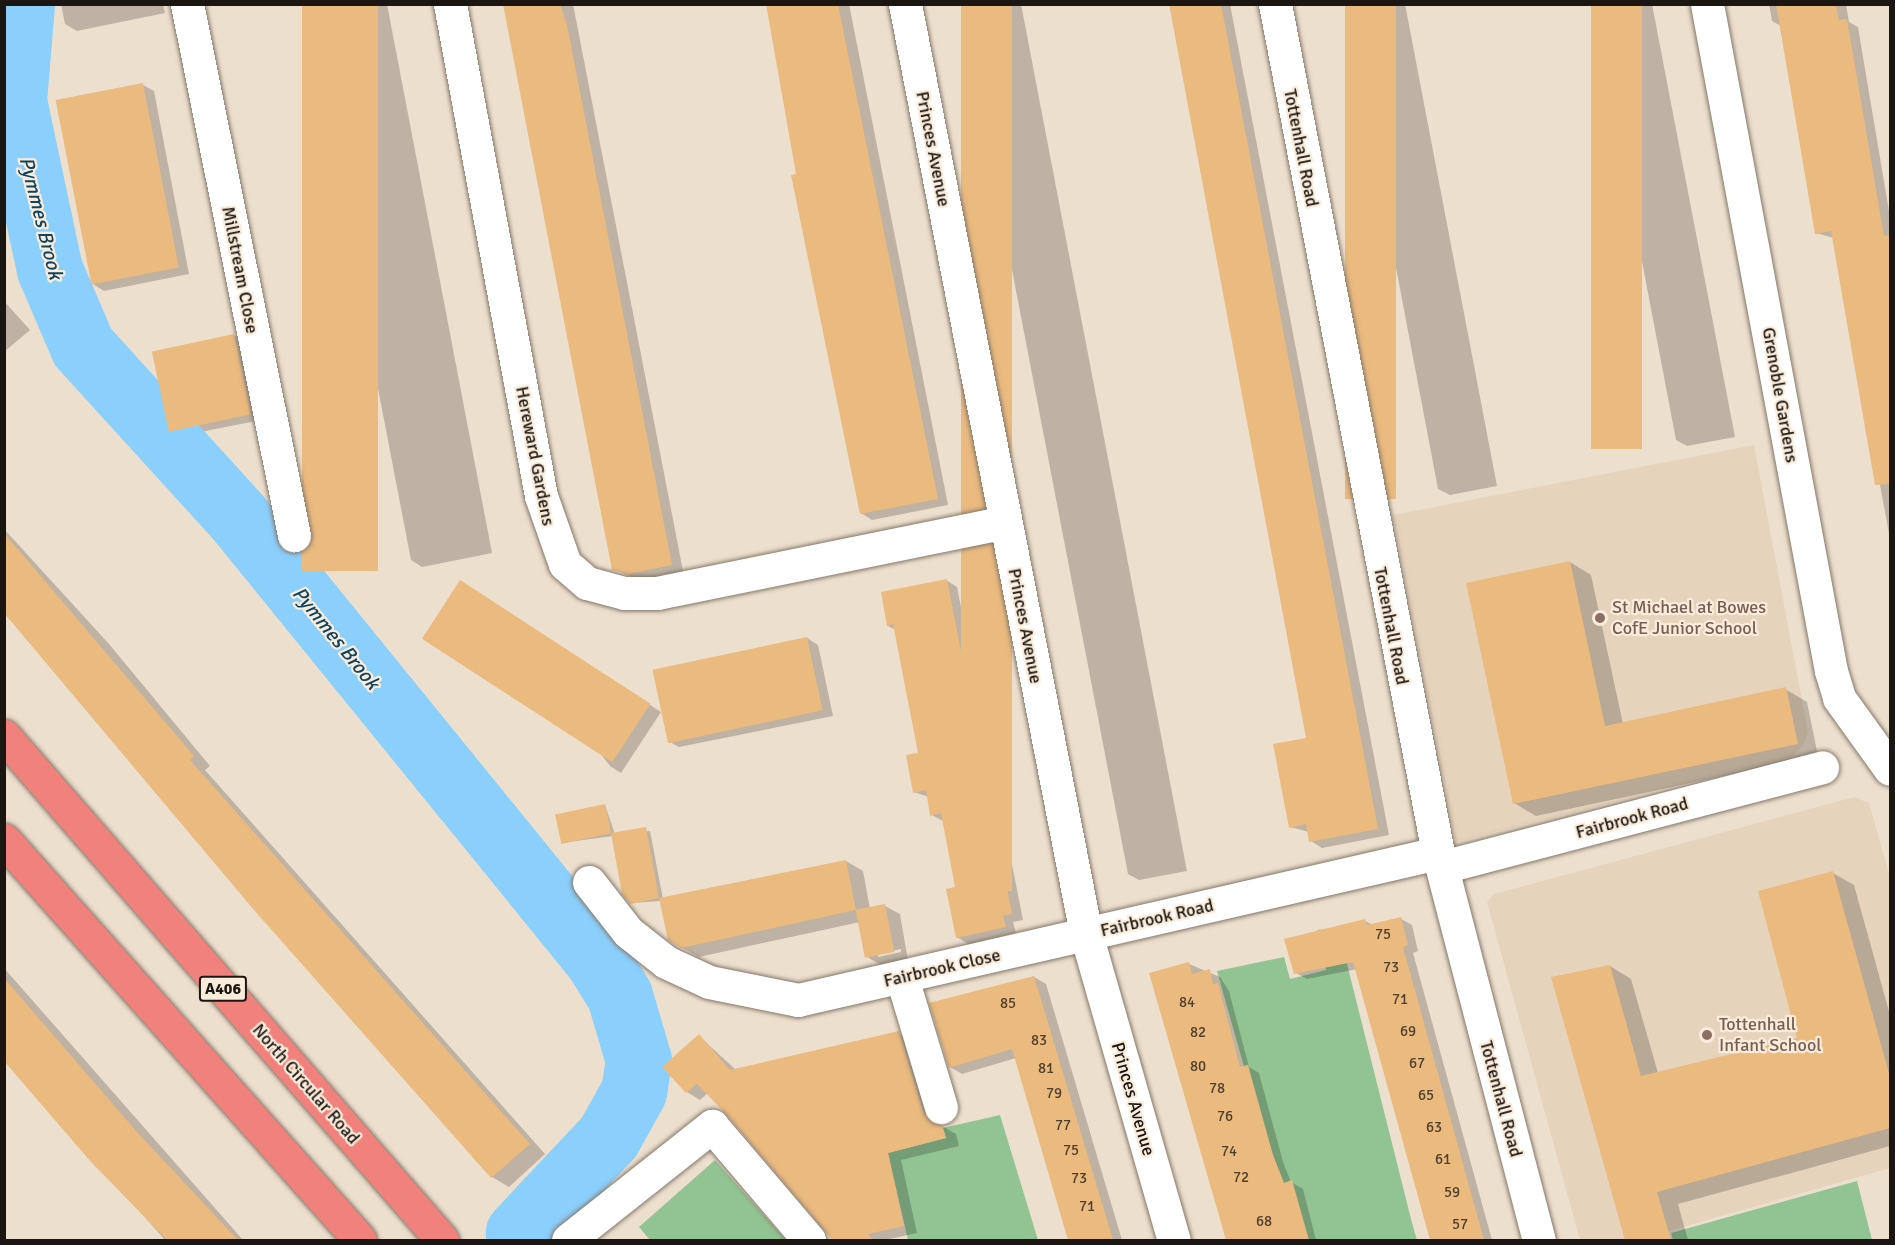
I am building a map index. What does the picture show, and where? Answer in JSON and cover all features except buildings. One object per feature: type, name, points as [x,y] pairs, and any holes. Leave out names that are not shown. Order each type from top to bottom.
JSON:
[{"type":"highway","name":"North Circular Road","points":[[4,736],[442,1240]]},
{"type":"highway","points":[[4,840],[360,1240]]},
{"type":"street","name":"Millstream Close","points":[[187,4],[294,535]]},
{"type":"street","name":"Hereward Gardens","points":[[450,4],[541,496],[564,564],[587,583],[624,593],[657,592],[1005,522]]},
{"type":"street","name":"Princes Avenue","points":[[905,4],[1086,934],[1174,1240]]},
{"type":"street","name":"Tottenhall Road","points":[[1275,4],[1440,860],[1539,1240]]},
{"type":"street","name":"Grenoble Gardens","points":[[1707,4],[1831,671],[1839,698],[1888,760]]},
{"type":"street","name":"Fairbrook Road","points":[[1086,934],[1440,860],[1822,767]]},
{"type":"street","name":"Fairbrook Close","points":[[589,882],[628,932],[666,962],[710,982],[798,1000],[1086,934]]},
{"type":"street","points":[[902,978],[941,1107]]},
{"type":"street","points":[[568,1240],[712,1126],[809,1240]]},
{"type":"shaded area","name":"St Michael at Bowes CofE Junior School","points":[[1754,445],[1808,732],[1804,744],[1793,756],[1456,842],[1393,515]]},
{"type":"shaded area","name":"Tottenhall Infant School","points":[[1854,797],[1869,803],[1890,877],[1890,1168],[1637,1240],[1580,1240],[1487,902],[1494,894]]},
{"type":"green space","points":[[1338,928],[1417,1240],[1293,1240],[1217,971],[1284,957],[1290,979],[1326,970],[1317,930]]},
{"type":"green space","points":[[1000,1115],[1038,1240],[908,1240],[888,1153],[946,1138],[943,1128]]},
{"type":"green space","points":[[715,1160],[786,1240],[650,1240],[639,1227]]},
{"type":"green space","points":[[1857,1181],[1872,1240],[1673,1240],[1671,1233]]},
{"type":"waterway","name":"Pymmes Brook","points":[[22,4],[14,101],[50,270],[83,347],[237,516],[598,960],[620,996],[639,1061],[634,1092],[609,1137],[519,1233]]},
{"type":"place","name":"St Michael at Bowes CofE Junior School","points":[[1600,618]]},
{"type":"place","name":"Tottenhall Infant School","points":[[1707,1035]]}]
